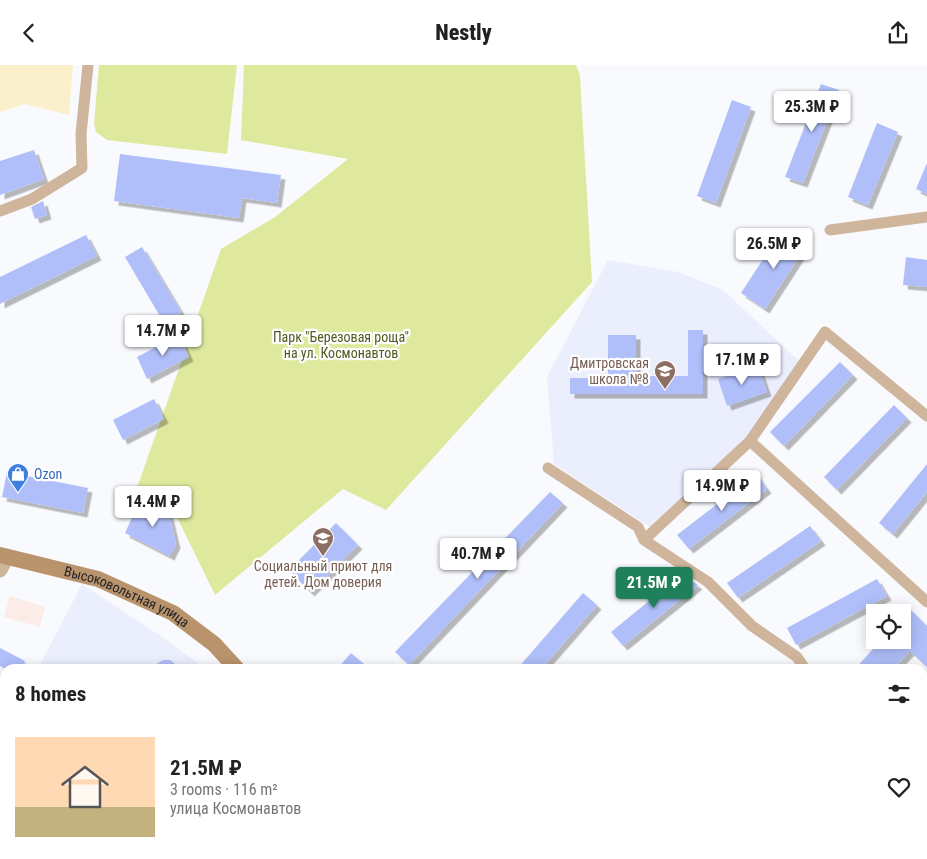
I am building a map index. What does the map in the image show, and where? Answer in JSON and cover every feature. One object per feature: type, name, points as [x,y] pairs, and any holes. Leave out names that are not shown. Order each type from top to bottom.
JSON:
[{"type":"main road","name":"Высоковольтная улица","points":[[2,561],[98,579],[173,613],[214,644],[232,664]]},
{"type":"street","points":[[0,211],[32,199],[82,168],[81,134],[88,65]]},
{"type":"street","points":[[830,230],[927,217]]},
{"type":"street","points":[[644,540],[750,441],[825,332],[927,416]]},
{"type":"street","points":[[750,441],[927,602]]},
{"type":"street","points":[[548,468],[638,527],[644,540],[708,583],[752,626],[798,657],[802,664]]},
{"type":"shaded area","name":"Дмитровская школа №8","points":[[608,260],[678,272],[723,290],[799,361],[750,434],[650,527],[554,464],[547,377]]},
{"type":"shaded area","points":[[82,584],[199,664],[41,664]]},
{"type":"shaded area","points":[[10,596],[45,607],[40,627],[4,617]]},
{"type":"green space","points":[[99,65],[237,65],[227,154],[107,140],[96,132],[94,124]]},
{"type":"green space","name":"Парк \"Березовая роща\" на ул. Космонавтов","points":[[244,65],[576,65],[580,76],[592,282],[386,510],[343,489],[215,595],[173,509],[148,497],[131,505],[221,249],[275,217],[348,159],[241,140]]},
{"type":"sand","points":[[0,65],[73,65],[69,115],[25,104],[0,112]]},
{"type":"building","points":[[821,84],[839,90],[803,183],[785,177]]},
{"type":"building","points":[[732,100],[751,107],[716,203],[697,196]]},
{"type":"building","points":[[877,123],[898,132],[868,205],[848,197]]},
{"type":"building","points":[[34,150],[44,179],[0,195],[0,161]]},
{"type":"building","points":[[120,154],[281,175],[277,203],[242,198],[239,218],[114,201]]},
{"type":"building","points":[[927,163],[927,194],[916,189]]},
{"type":"building","points":[[43,201],[47,215],[35,219],[31,207]]},
{"type":"building","points":[[782,230],[806,246],[765,309],[741,293]]},
{"type":"building","points":[[86,235],[97,256],[0,304],[0,277]]},
{"type":"building","points":[[142,247],[181,312],[164,323],[125,257]]},
{"type":"building","points":[[906,257],[927,260],[927,287],[903,285]]},
{"type":"building","points":[[688,330],[703,330],[703,394],[570,394],[570,378],[608,378],[608,335],[636,335],[636,376],[688,376]]},
{"type":"building","points":[[179,335],[189,357],[147,379],[137,357]]},
{"type":"building","points":[[840,362],[853,375],[784,446],[770,432]]},
{"type":"building","points":[[758,366],[767,392],[727,406],[718,379]]},
{"type":"building","points":[[154,399],[164,419],[123,440],[113,420]]},
{"type":"building","points":[[894,405],[907,418],[837,490],[824,477]]},
{"type":"building","points":[[927,464],[927,492],[893,534],[879,523]]},
{"type":"building","points":[[7,472],[88,488],[83,513],[2,497]]},
{"type":"building","points":[[756,474],[767,489],[689,549],[677,535]]},
{"type":"building","points":[[550,492],[563,503],[410,664],[395,652]]},
{"type":"building","points":[[148,502],[168,510],[176,544],[170,556],[125,533],[135,511]]},
{"type":"building","name":"Социальный приют для детей. Дом доверия","points":[[336,523],[358,545],[310,592],[289,570]]},
{"type":"building","points":[[810,526],[821,541],[738,598],[727,583]]},
{"type":"building","points":[[682,574],[698,585],[623,646],[611,632]]},
{"type":"building","points":[[877,579],[887,596],[872,604],[866,604],[866,607],[796,645],[787,628]]},
{"type":"building","points":[[583,593],[597,605],[545,664],[521,664]]},
{"type":"building","points":[[911,610],[927,626],[927,664],[924,664],[910,651],[898,664],[859,664],[873,649],[911,649]]},
{"type":"building","points":[[0,648],[25,661],[24,664],[0,664]]},
{"type":"building","points":[[351,653],[364,664],[341,664]]},
{"type":"building","points":[[163,660],[170,660],[175,664],[156,664]]},
{"type":"place","name":"Дмитровская школа №8","points":[[665,390]]},
{"type":"place","name":"Ozon","points":[[18,493]]},
{"type":"place","name":"Социальный приют для детей. Дом доверия","points":[[323,557]]}]
